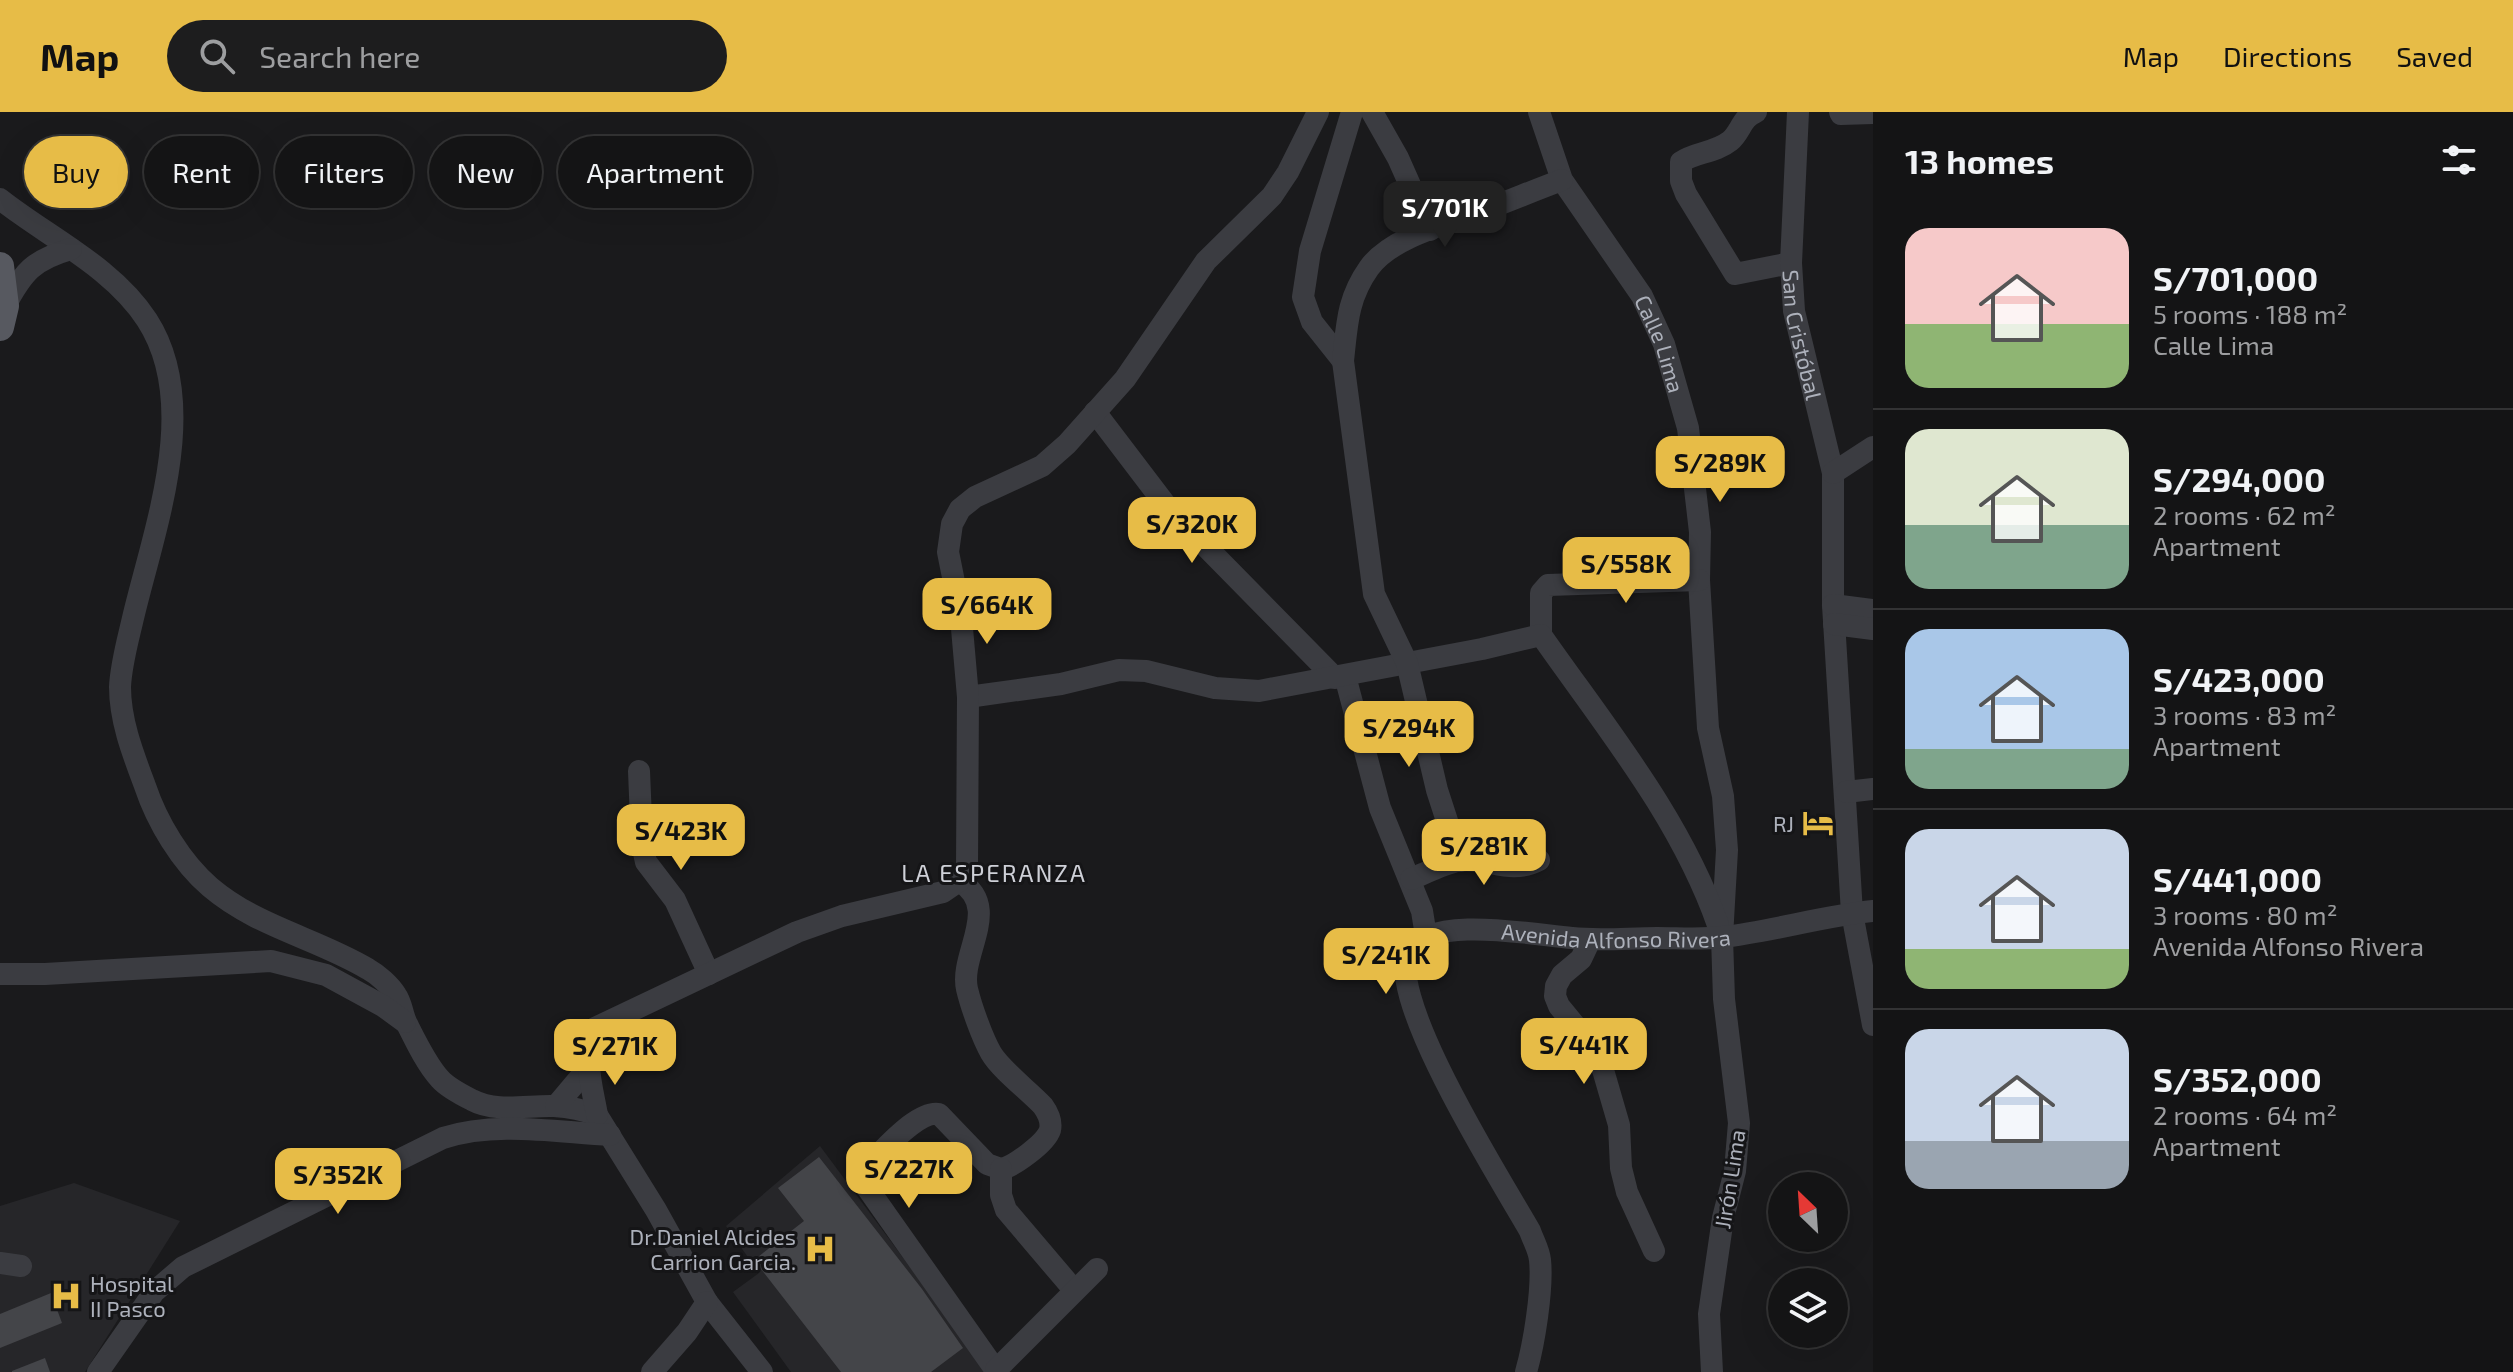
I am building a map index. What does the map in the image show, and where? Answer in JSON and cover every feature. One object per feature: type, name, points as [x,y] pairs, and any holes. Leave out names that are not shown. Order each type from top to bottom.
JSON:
[{"type":"main road","points":[[0,266],[3,317]]},
{"type":"street","points":[[762,1372],[707,1302],[656,1210],[597,1115],[588,1068],[589,1040],[595,1028],[808,928],[842,916],[943,892],[959,881],[967,867],[968,697],[961,617],[948,552],[952,524],[960,509],[975,497],[1042,466],[1067,444],[1125,379],[1206,261],[1272,196],[1288,172],[1318,112]]},
{"type":"street","points":[[1343,361],[1312,322],[1303,297],[1310,251],[1352,112]]},
{"type":"street","points":[[1372,112],[1398,158],[1430,230]]},
{"type":"street","name":"Calle Lima","points":[[1539,112],[1562,180],[1642,296],[1664,344],[1688,428],[1700,532],[1699,580],[1708,728],[1723,796],[1727,850],[1722,937]]},
{"type":"street","points":[[1756,112],[1743,122],[1727,144],[1681,162],[1681,181],[1735,274],[1791,263]]},
{"type":"street","points":[[1774,112],[1798,113]]},
{"type":"street","points":[[1840,112],[1873,113]]},
{"type":"street","name":"San Cristóbal","points":[[1798,113],[1791,263],[1794,311],[1833,473],[1834,614],[1850,851],[1862,912],[1873,1025]]},
{"type":"street","points":[[1460,861],[1437,790],[1407,663],[1374,594],[1343,361],[1348,313],[1359,284],[1370,266],[1385,251],[1430,230],[1562,180]]},
{"type":"street","points":[[0,199],[71,249],[127,296],[147,319],[160,343],[170,379],[172,421],[165,489],[126,646],[120,686],[124,724],[150,802],[176,848],[207,885],[242,912],[337,951],[373,971],[397,995],[405,1022],[440,1080],[476,1103],[497,1107],[556,1106],[597,1115]]},
{"type":"street","points":[[3,317],[18,281],[31,267],[71,249]]},
{"type":"street","points":[[1095,412],[1168,508],[1340,677],[1380,808],[1422,911],[1426,936],[1409,952],[1405,971],[1414,1013],[1434,1059],[1530,1231],[1540,1258],[1534,1327],[1526,1372]]},
{"type":"street","points":[[1833,473],[1873,447]]},
{"type":"street","points":[[1699,580],[1548,585],[1541,593],[1541,635],[1664,809],[1707,892],[1722,937]]},
{"type":"street","points":[[1834,614],[1873,610]]},
{"type":"street","points":[[1834,614],[1873,629]]},
{"type":"street","points":[[968,697],[1061,684],[1119,670],[1146,671],[1215,688],[1259,691],[1541,635]]},
{"type":"street","points":[[639,771],[646,862],[675,900],[709,974]]},
{"type":"street","points":[[1846,792],[1873,789]]},
{"type":"street","points":[[1850,851],[1873,849]]},
{"type":"street","points":[[1411,879],[1460,861],[1513,868],[1539,860]]},
{"type":"street","points":[[959,881],[971,888],[977,897],[979,914],[966,986],[992,1055],[1043,1106],[1050,1123],[1046,1138],[1016,1162],[1001,1169],[987,1164],[939,1114],[933,1113],[921,1116],[864,1169],[861,1179],[996,1371],[1097,1269]]},
{"type":"street","name":"Avenida Alfonso Rivera","points":[[1426,936],[1442,931],[1473,930],[1590,940],[1722,937],[1862,912]]},
{"type":"street","name":"Jirón Lima","points":[[1712,1372],[1709,1314],[1723,1218],[1735,1171],[1739,1123],[1724,999],[1722,937]]},
{"type":"street","points":[[1590,940],[1581,959],[1562,975],[1555,996],[1559,1006],[1591,1045],[1603,1070],[1619,1125],[1621,1168],[1627,1192],[1654,1251]]},
{"type":"street","points":[[0,974],[271,961],[326,975],[383,1006],[405,1022]]},
{"type":"street","points":[[556,1106],[588,1068]]},
{"type":"street","points":[[98,1372],[154,1292],[183,1267],[443,1138],[463,1132],[495,1129],[610,1135]]},
{"type":"street","points":[[1001,1169],[1001,1195],[1006,1210],[1074,1290]]},
{"type":"street","points":[[652,1372],[687,1332],[707,1302]]},
{"type":"shaded area","name":"Dr.Daniel Alcides Carrion Garcia.","points":[[820,1146],[988,1372],[791,1372],[733,1292],[759,1273],[726,1226]]},
{"type":"shaded area","name":"Hospital II Pasco","points":[[74,1183],[180,1221],[85,1372],[0,1372],[0,1206]]},
{"type":"building","name":"Dr.Daniel Alcides Carrion Garcia.","points":[[819,1157],[922,1289],[963,1348],[931,1372],[841,1372],[754,1260],[804,1221],[778,1188]]},
{"type":"building","points":[[51,1293],[62,1323],[0,1348],[0,1314]]},
{"type":"building","points":[[45,1358],[50,1372],[12,1372],[12,1371]]},
{"type":"place","name":"RJ","points":[[1818,823]]},
{"type":"place","name":"Dr.Daniel Alcides Carrion Garcia.","points":[[820,1249]]},
{"type":"place","name":"Hospital II Pasco","points":[[66,1296]]},
{"type":"district","name":"LA ESPERANZA","points":[[994,872]]}]
